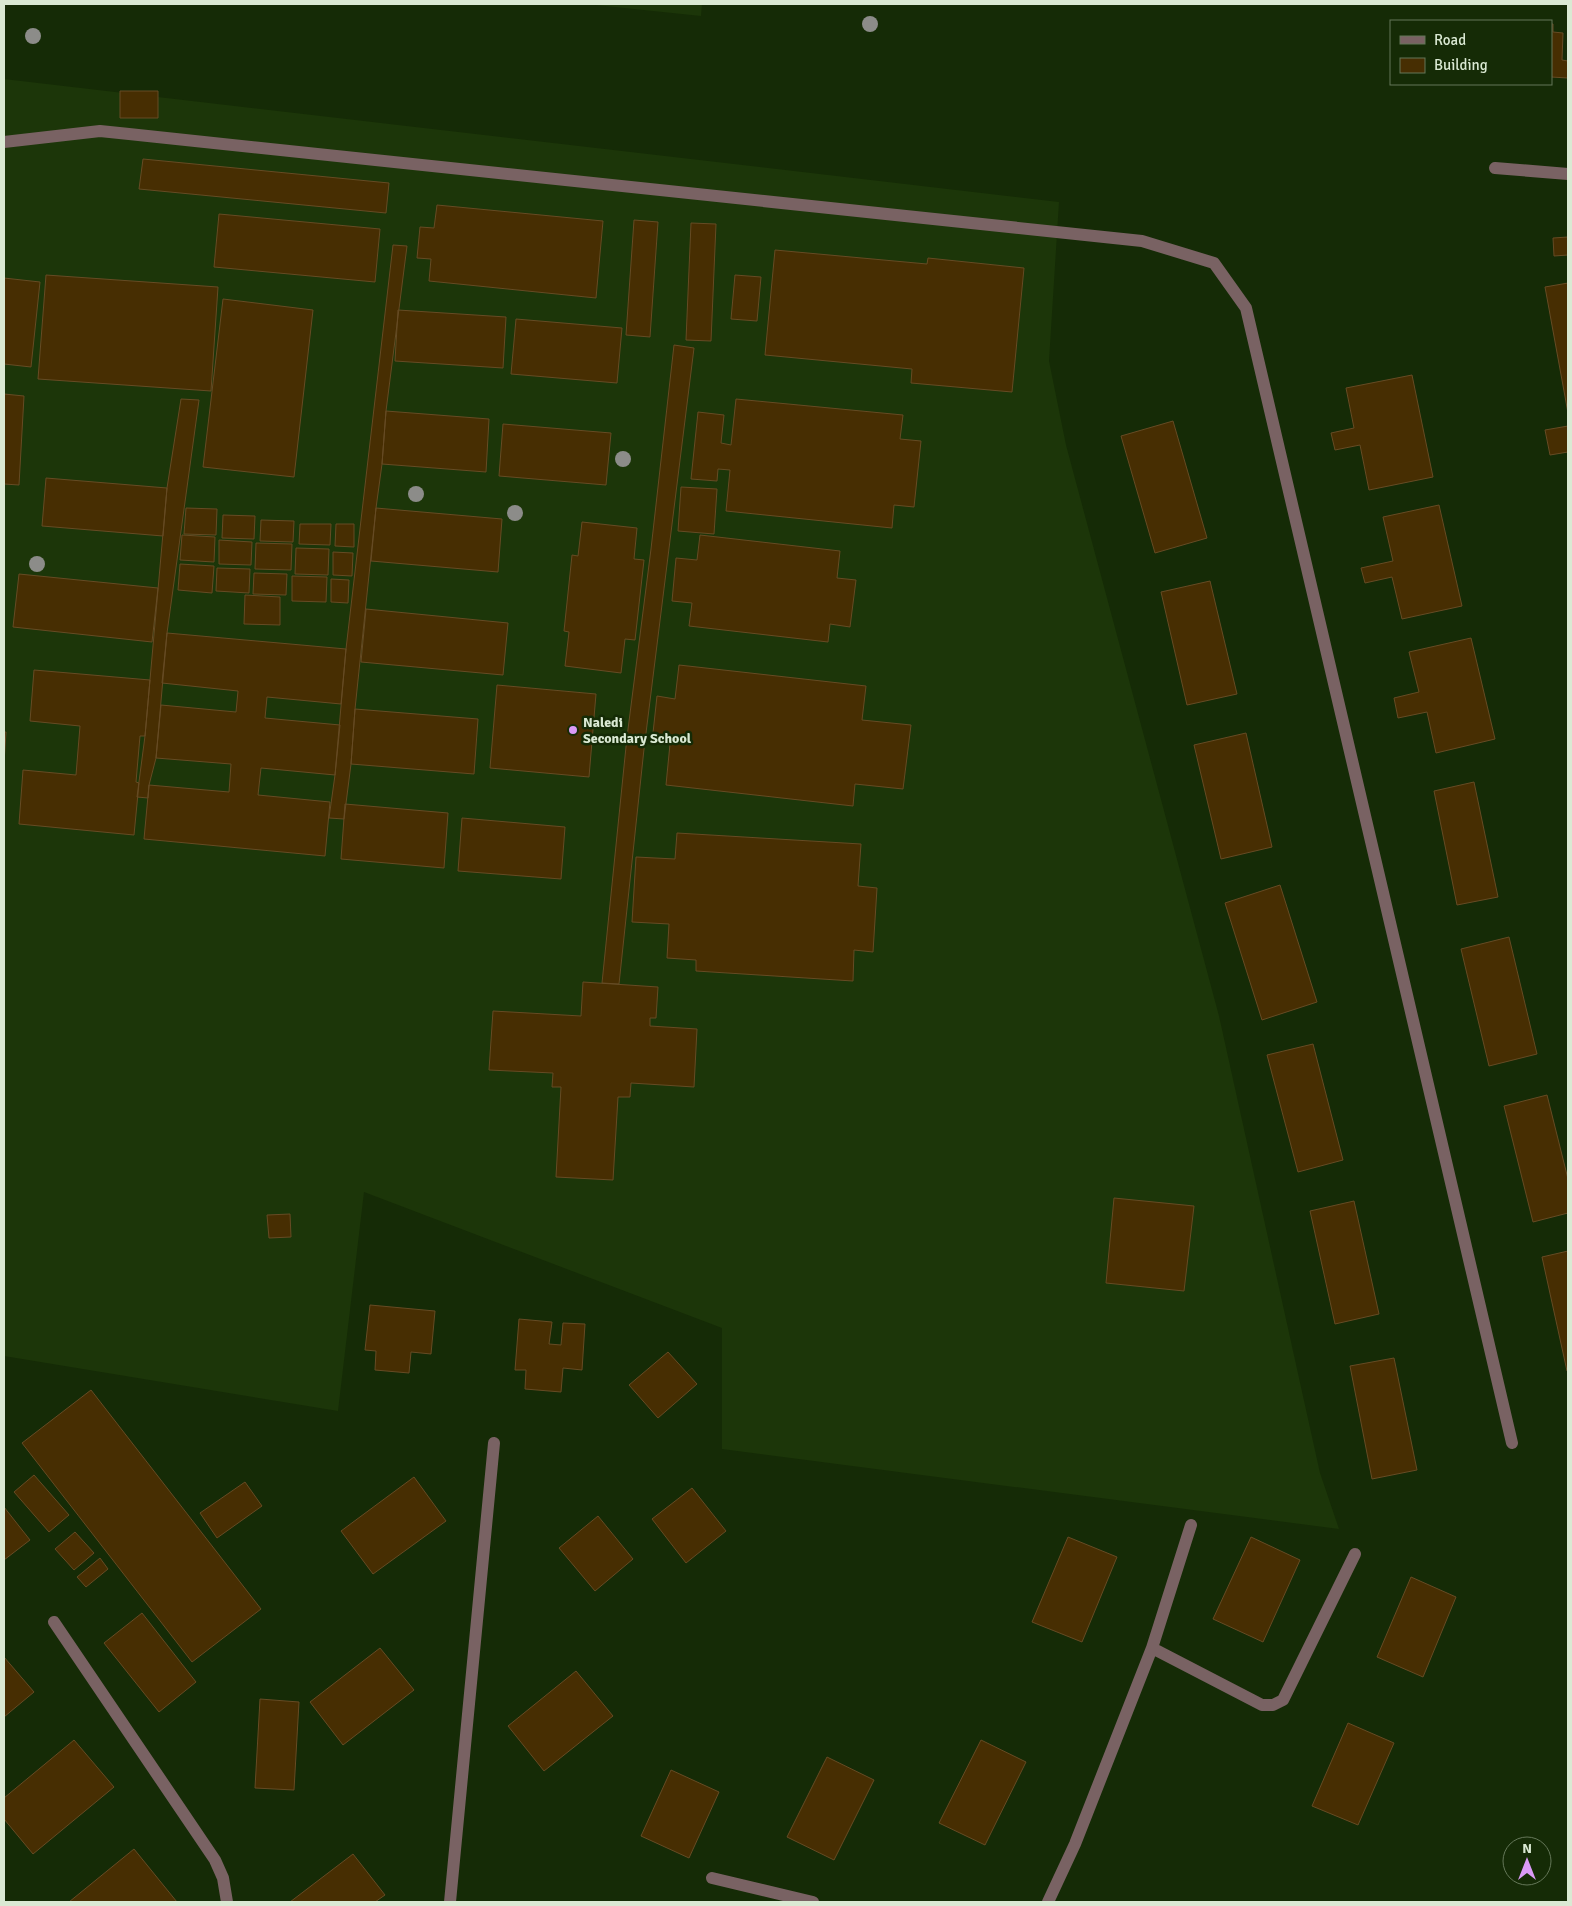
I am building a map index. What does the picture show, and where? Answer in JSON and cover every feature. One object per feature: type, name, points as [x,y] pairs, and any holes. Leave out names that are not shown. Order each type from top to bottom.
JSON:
[{"type":"street","points":[[4,142],[100,131],[1142,242],[1214,263],[1246,308],[1512,1443]]},
{"type":"street","points":[[1495,168],[1568,174]]},
{"type":"street","points":[[450,1902],[494,1443]]},
{"type":"street","points":[[1048,1902],[1075,1844],[1152,1648],[1191,1524]]},
{"type":"street","points":[[1152,1648],[1262,1705],[1273,1706],[1283,1700],[1290,1689],[1355,1554]]},
{"type":"street","points":[[54,1622],[215,1860],[223,1878],[227,1902]]},
{"type":"street","points":[[712,1878],[812,1902]]},
{"type":"shaded area","points":[[586,4],[702,4],[701,16]]},
{"type":"shaded area","name":"Naledi Secondary School","points":[[4,79],[1059,202],[1049,361],[1066,445],[1219,1016],[1320,1473],[1339,1529],[722,1449],[722,1328],[364,1192],[338,1411],[4,1356]]},
{"type":"building","points":[[1552,24],[1553,32],[1563,33],[1562,60],[1568,61],[1568,78],[1552,77]]},
{"type":"building","points":[[120,91],[158,91],[158,118],[120,118]]},
{"type":"building","points":[[143,159],[389,183],[386,213],[139,189]]},
{"type":"building","points":[[437,205],[603,221],[596,298],[429,281],[431,259],[417,258],[420,227],[434,228]]},
{"type":"building","points":[[219,214],[380,229],[375,282],[214,267]]},
{"type":"building","points":[[634,220],[658,222],[650,337],[626,335]]},
{"type":"building","points":[[691,223],[716,224],[711,341],[686,340]]},
{"type":"building","points":[[1568,237],[1568,255],[1554,256],[1553,238]]},
{"type":"building","points":[[393,245],[407,246],[386,411],[351,764],[344,819],[329,818],[335,775],[346,649]]},
{"type":"building","points":[[775,250],[927,264],[928,258],[1024,268],[1012,392],[911,383],[912,369],[765,355]]},
{"type":"building","points":[[46,275],[218,287],[211,391],[38,379]]},
{"type":"building","points":[[735,275],[761,277],[757,321],[731,319]]},
{"type":"building","points":[[4,278],[40,282],[31,367],[4,364]]},
{"type":"building","points":[[1568,283],[1568,413],[1545,287]]},
{"type":"building","points":[[223,299],[313,310],[294,477],[203,467]]},
{"type":"building","points":[[398,310],[506,317],[503,368],[395,361]]},
{"type":"building","points":[[516,319],[622,328],[617,383],[511,374]]},
{"type":"building","points":[[674,345],[694,348],[644,749],[619,984],[602,983],[627,737]]},
{"type":"building","points":[[1412,375],[1433,477],[1369,490],[1360,445],[1335,450],[1331,433],[1354,428],[1346,388]]},
{"type":"building","points":[[4,394],[24,396],[19,485],[4,484]]},
{"type":"building","points":[[181,399],[199,400],[167,633],[156,758],[149,785],[148,798],[137,797],[145,736],[167,488]]},
{"type":"building","points":[[736,399],[903,415],[900,439],[921,441],[914,507],[894,505],[892,528],[726,511],[730,470],[718,469],[717,481],[691,479],[698,412],[724,415],[721,443],[731,445]]},
{"type":"building","points":[[386,411],[489,419],[486,472],[382,464]]},
{"type":"building","points":[[1173,421],[1207,538],[1155,553],[1121,436]]},
{"type":"building","points":[[503,424],[611,433],[606,485],[499,476]]},
{"type":"building","points":[[1568,426],[1568,452],[1550,455],[1545,430]]},
{"type":"building","points":[[46,478],[167,488],[163,536],[42,526]]},
{"type":"building","points":[[681,487],[717,489],[714,534],[678,531]]},
{"type":"building","points":[[1439,505],[1462,606],[1402,619],[1392,577],[1365,583],[1361,568],[1393,561],[1383,517]]},
{"type":"building","points":[[186,508],[217,509],[216,535],[184,534]]},
{"type":"building","points":[[376,508],[502,519],[498,572],[371,561]]},
{"type":"building","points":[[223,515],[255,516],[254,539],[222,538]]},
{"type":"building","points":[[261,520],[294,521],[293,542],[260,541]]},
{"type":"building","points":[[582,522],[637,528],[634,559],[644,560],[635,640],[625,639],[621,673],[565,666],[569,632],[564,631],[572,555],[578,556]]},
{"type":"building","points":[[300,524],[331,524],[330,545],[299,544]]},
{"type":"building","points":[[336,524],[354,524],[354,547],[335,546]]},
{"type":"building","points":[[182,535],[215,537],[214,562],[180,560]]},
{"type":"building","points":[[700,535],[840,551],[837,578],[856,580],[850,627],[830,624],[828,642],[689,626],[692,603],[672,601],[676,558],[697,560]]},
{"type":"building","points":[[219,540],[252,542],[251,565],[219,564]]},
{"type":"building","points":[[256,543],[292,544],[291,570],[255,569]]},
{"type":"building","points":[[296,548],[329,549],[328,575],[295,574]]},
{"type":"building","points":[[333,552],[353,553],[352,576],[333,575]]},
{"type":"building","points":[[180,564],[214,566],[212,593],[178,590]]},
{"type":"building","points":[[217,568],[250,569],[249,593],[216,591]]},
{"type":"building","points":[[254,573],[287,574],[286,595],[253,594]]},
{"type":"building","points":[[19,574],[158,588],[152,642],[13,627]]},
{"type":"building","points":[[292,576],[327,577],[326,602],[292,601]]},
{"type":"building","points":[[331,579],[349,580],[348,603],[331,602]]},
{"type":"building","points":[[1210,581],[1237,694],[1187,705],[1161,592]]},
{"type":"building","points":[[245,595],[280,597],[280,625],[244,624]]},
{"type":"building","points":[[366,609],[508,623],[503,675],[361,662]]},
{"type":"building","points":[[167,633],[346,649],[341,704],[267,697],[265,718],[340,725],[335,775],[261,768],[258,795],[330,802],[325,856],[144,839],[149,785],[229,792],[231,764],[156,758],[161,705],[236,712],[238,691],[162,683]]},
{"type":"building","points":[[1471,638],[1495,739],[1436,753],[1427,712],[1398,718],[1394,698],[1419,692],[1409,652]]},
{"type":"building","points":[[679,665],[866,686],[862,720],[911,725],[903,789],[855,784],[853,806],[666,785],[670,744],[652,742],[657,696],[675,699]]},
{"type":"building","points":[[34,670],[150,680],[145,736],[140,736],[136,782],[139,783],[134,835],[19,824],[23,770],[76,775],[80,726],[30,721]]},
{"type":"building","points":[[497,685],[596,694],[589,777],[490,768]]},
{"type":"building","points":[[355,709],[478,719],[474,774],[351,764]]},
{"type":"building","points":[[4,732],[6,732],[4,763]]},
{"type":"building","points":[[1246,733],[1272,847],[1221,859],[1194,745]]},
{"type":"building","points":[[1474,782],[1498,897],[1457,905],[1434,791]]},
{"type":"building","points":[[345,804],[448,813],[444,868],[341,859]]},
{"type":"building","points":[[462,818],[565,827],[561,879],[458,871]]},
{"type":"building","points":[[677,833],[861,844],[858,886],[877,888],[873,952],[854,950],[853,981],[696,971],[696,960],[667,958],[669,924],[632,922],[636,857],[675,859]]},
{"type":"building","points":[[1280,885],[1317,1002],[1262,1020],[1225,903]]},
{"type":"building","points":[[1509,937],[1537,1054],[1489,1066],[1461,949]]},
{"type":"building","points":[[583,982],[658,987],[656,1018],[650,1018],[650,1026],[697,1029],[694,1087],[631,1083],[630,1097],[618,1097],[613,1180],[556,1177],[561,1087],[552,1087],[553,1073],[489,1070],[493,1011],[581,1016]]},
{"type":"building","points":[[1313,1044],[1343,1160],[1298,1172],[1267,1055]]},
{"type":"building","points":[[1547,1095],[1568,1179],[1568,1213],[1533,1222],[1504,1106]]},
{"type":"building","points":[[1114,1198],[1194,1206],[1184,1291],[1106,1283]]},
{"type":"building","points":[[1354,1201],[1379,1314],[1335,1324],[1310,1211]]},
{"type":"building","points":[[290,1214],[291,1237],[269,1238],[267,1215]]},
{"type":"building","points":[[1568,1251],[1568,1371],[1567,1371],[1542,1257]]},
{"type":"building","points":[[370,1305],[435,1311],[431,1354],[411,1352],[409,1373],[375,1370],[376,1351],[365,1350]]},
{"type":"building","points":[[519,1319],[552,1322],[549,1344],[561,1345],[563,1323],[585,1324],[582,1370],[563,1368],[561,1392],[525,1389],[526,1370],[515,1370]]},
{"type":"building","points":[[668,1352],[697,1384],[658,1418],[629,1385]]},
{"type":"building","points":[[1394,1358],[1417,1470],[1372,1479],[1350,1366]]},
{"type":"building","points":[[91,1390],[261,1609],[192,1662],[22,1443]]},
{"type":"building","points":[[34,1475],[69,1515],[49,1532],[14,1492]]},
{"type":"building","points":[[414,1477],[446,1521],[373,1574],[341,1531]]},
{"type":"building","points":[[245,1482],[262,1506],[217,1538],[200,1513]]},
{"type":"building","points":[[692,1488],[726,1531],[686,1563],[652,1519]]},
{"type":"building","points":[[4,1507],[30,1540],[4,1560]]},
{"type":"building","points":[[598,1516],[633,1559],[595,1591],[559,1548]]},
{"type":"building","points":[[75,1532],[94,1553],[74,1570],[55,1549]]},
{"type":"building","points":[[1068,1537],[1117,1557],[1082,1642],[1032,1622]]},
{"type":"building","points":[[1251,1537],[1300,1560],[1263,1642],[1213,1619]]},
{"type":"building","points":[[100,1558],[108,1569],[86,1587],[77,1577]]},
{"type":"building","points":[[1411,1577],[1456,1597],[1423,1677],[1377,1657]]},
{"type":"building","points":[[142,1613],[196,1682],[159,1712],[104,1643]]},
{"type":"building","points":[[380,1648],[414,1690],[343,1745],[310,1702]]},
{"type":"building","points":[[4,1657],[34,1692],[4,1717]]},
{"type":"building","points":[[576,1671],[613,1716],[544,1771],[508,1726]]},
{"type":"building","points":[[260,1699],[299,1702],[294,1790],[255,1788]]},
{"type":"building","points":[[1348,1723],[1394,1743],[1358,1825],[1312,1806]]},
{"type":"building","points":[[74,1740],[114,1787],[33,1854],[4,1819],[4,1798]]},
{"type":"building","points":[[981,1740],[1026,1762],[985,1845],[939,1823]]},
{"type":"building","points":[[827,1757],[874,1780],[834,1860],[787,1837]]},
{"type":"building","points":[[671,1770],[719,1792],[689,1858],[641,1836]]},
{"type":"building","points":[[134,1849],[177,1902],[69,1902]]},
{"type":"building","points":[[353,1854],[385,1895],[375,1902],[290,1902]]},
{"type":"place","name":"Naledi Secondary School","points":[[573,730]]}]
